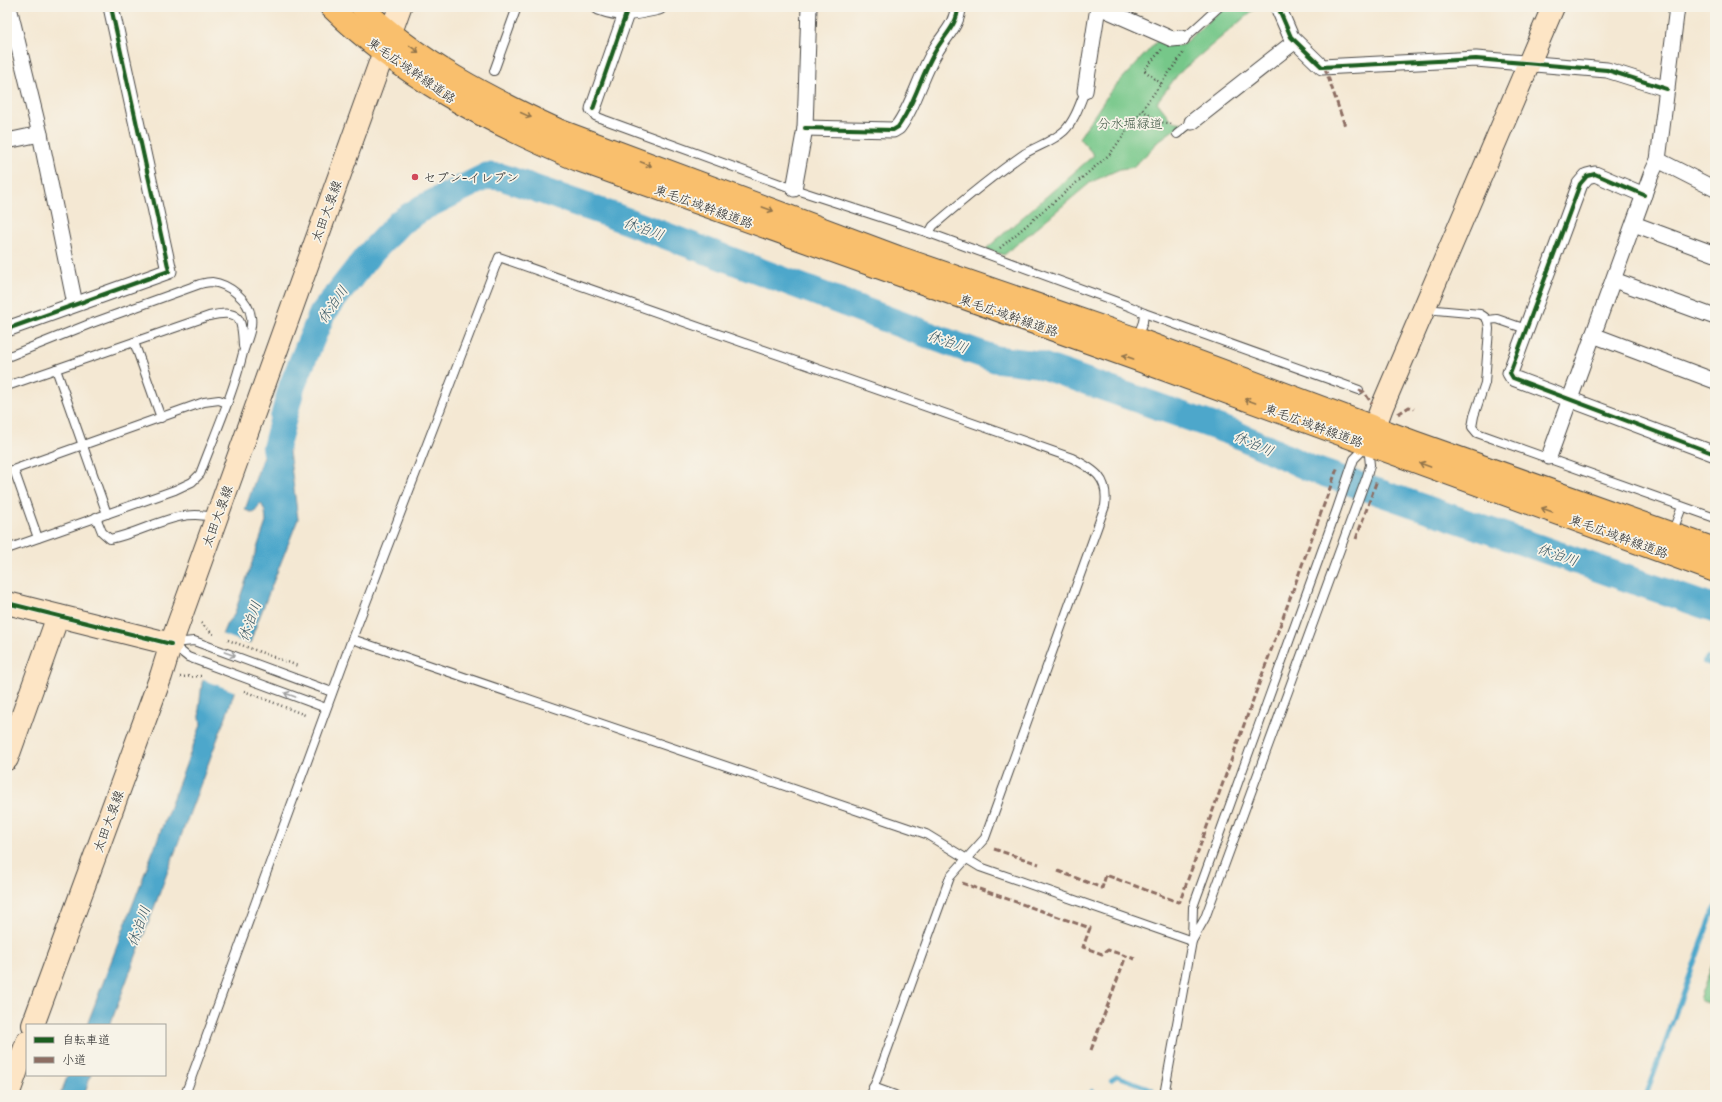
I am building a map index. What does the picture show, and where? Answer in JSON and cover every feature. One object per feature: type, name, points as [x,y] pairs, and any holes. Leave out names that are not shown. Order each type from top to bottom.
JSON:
[{"type":"highway","name":"東毛広域幹線道路","points":[[331,7],[384,53],[453,99],[496,124],[578,160],[1138,360],[1671,533],[1715,550]]},
{"type":"highway","name":"東毛広域幹線道路","points":[[362,7],[392,33],[464,82],[504,104],[558,130],[891,254],[1137,339],[1372,436],[1715,571]]},
{"type":"main road","name":"太田大泉線","points":[[33,1024],[392,33],[400,7]]},
{"type":"main road","points":[[1372,436],[1424,309],[1553,7]]},
{"type":"main road","points":[[7,603],[171,644]]},
{"type":"main road","points":[[7,759],[13,726],[58,616]]},
{"type":"main road","points":[[9,1086],[26,1044]]},
{"type":"street","points":[[9,7],[40,134],[75,304]]},
{"type":"street","points":[[7,330],[168,270],[111,7]]},
{"type":"street","points":[[599,7],[612,12],[626,14],[659,7]]},
{"type":"street","points":[[794,189],[805,128],[809,7]]},
{"type":"street","points":[[805,128],[893,130],[898,127],[935,51],[953,25],[957,16],[958,7]]},
{"type":"street","points":[[1085,91],[1098,7],[1179,43]]},
{"type":"street","points":[[1278,7],[1294,42],[1325,68],[1476,59],[1607,70],[1667,89]]},
{"type":"street","points":[[1549,457],[1658,160],[1677,7]]},
{"type":"street","points":[[593,110],[626,14]]},
{"type":"street","points":[[1190,124],[1294,42]]},
{"type":"street","points":[[7,141],[40,134]]},
{"type":"street","points":[[1658,160],[1715,189]]},
{"type":"street","points":[[1644,195],[1595,174],[1587,176],[1580,184],[1510,372],[1513,378],[1715,454]]},
{"type":"street","points":[[1634,224],[1715,254]]},
{"type":"street","points":[[1614,280],[1715,317]]},
{"type":"street","points":[[1594,335],[1715,381]]},
{"type":"lane","points":[[494,71],[517,7]]},
{"type":"lane","points":[[1179,43],[1219,7]]},
{"type":"lane","points":[[929,233],[933,226],[982,185],[1025,153],[1065,130],[1078,108],[1085,91]]},
{"type":"lane","points":[[593,110],[595,116],[605,120],[794,189],[929,233],[1144,313],[1359,390]]},
{"type":"lane","points":[[1177,134],[1190,124]]},
{"type":"lane","points":[[185,1095],[326,708],[499,257],[1064,456],[1089,467],[1104,483],[1107,492],[1105,506],[985,838],[950,878],[943,893],[872,1091],[895,1095]]},
{"type":"lane","points":[[7,357],[92,323],[200,284],[212,282],[228,287],[237,294],[248,309],[251,317],[250,330],[243,355]]},
{"type":"lane","points":[[1424,309],[1480,314],[1488,320],[1489,329],[1485,383],[1472,427],[1477,433],[1549,457],[1715,518]]},
{"type":"lane","points":[[7,386],[210,316],[226,312],[233,314],[240,321],[242,330],[242,364],[200,474],[192,482],[175,490],[7,549]]},
{"type":"lane","points":[[1137,339],[1143,322],[1144,313]]},
{"type":"lane","points":[[1488,320],[1497,319],[1526,328]]},
{"type":"lane","points":[[134,342],[161,418]]},
{"type":"lane","points":[[56,369],[107,514]]},
{"type":"lane","points":[[38,538],[10,471],[204,402],[219,400],[227,403]]},
{"type":"lane","points":[[1164,1095],[1192,941],[1193,907],[1354,459],[1372,436]]},
{"type":"lane","points":[[1192,941],[1205,918],[1367,476],[1370,465],[1372,436]]},
{"type":"lane","points":[[1671,533],[1682,507]]},
{"type":"lane","points":[[96,517],[102,532],[110,539],[181,516],[202,514],[216,518]]},
{"type":"lane","points":[[352,639],[926,834],[980,867],[1192,941]]},
{"type":"lane","points":[[171,644],[194,641],[332,692]]},
{"type":"lane","points":[[171,644],[188,657],[203,661],[326,708]]},
{"type":"path","points":[[1161,84],[1144,70],[1179,43]]},
{"type":"path","points":[[996,252],[1008,239],[1110,154],[1161,84],[1179,43]]},
{"type":"path","points":[[1142,110],[1160,122],[1190,124]]},
{"type":"path","points":[[201,623],[211,634],[219,637]]},
{"type":"path","points":[[226,639],[301,667]]},
{"type":"path","points":[[180,677],[198,674]]},
{"type":"path","points":[[240,690],[305,715]]},
{"type":"green space","name":"分水堀緑道","points":[[1224,7],[1257,7],[1179,73],[1157,102],[1172,121],[1183,123],[1157,142],[1153,148],[1133,167],[1120,169],[1091,182],[1004,255],[986,249],[1094,155],[1079,138],[1110,92],[1158,40],[1179,46],[1182,45]]},
{"type":"green space","points":[[1715,957],[1715,1005],[1699,1000]]},
{"type":"water","points":[[284,414],[298,519],[254,631],[228,711],[110,1024],[87,1024],[201,725],[199,709],[202,683],[227,623],[234,615],[266,522],[265,511],[261,503],[254,513],[245,510],[275,420]]},
{"type":"water","points":[[68,1076],[91,1076],[84,1095],[60,1095]]},
{"type":"pier","points":[[221,634],[252,645],[236,692],[201,679]]},
{"type":"waterway","name":"休泊川","points":[[275,450],[292,386],[322,314],[366,258],[400,222],[424,207],[487,176],[502,177],[611,215],[950,343],[995,359],[1037,364],[1236,434],[1309,468],[1715,609]]},
{"type":"waterway","points":[[1706,658],[1704,662],[1715,666]]},
{"type":"waterway","points":[[1646,1095],[1715,906]]},
{"type":"waterway","points":[[1111,1080],[1117,1076],[1152,1089]]},
{"type":"waterway","points":[[1091,1095],[1092,1091]]},
{"type":"marked path","points":[[1325,68],[1345,126]]},
{"type":"marked path","points":[[1359,390],[1364,392],[1372,404]]},
{"type":"marked path","points":[[1398,414],[1409,407],[1414,409]]},
{"type":"marked path","points":[[1058,871],[1102,888],[1106,875],[1178,902],[1180,901],[1338,466]]},
{"type":"marked path","points":[[1356,539],[1377,480]]},
{"type":"marked path","points":[[994,849],[1039,864]]},
{"type":"marked path","points":[[962,883],[1090,928],[1083,947],[1102,954],[1108,950],[1135,959]]},
{"type":"marked path","points":[[1091,1050],[1126,956]]},
{"type":"cycle path","points":[[7,329],[169,271],[111,7]]},
{"type":"cycle path","points":[[805,128],[893,130],[898,127],[909,109],[931,59],[956,19],[958,7]]},
{"type":"cycle path","points":[[1278,7],[1291,37],[1322,67],[1476,59],[1607,70],[1667,89]]},
{"type":"cycle path","points":[[593,109],[626,14]]},
{"type":"cycle path","points":[[1644,195],[1595,174],[1587,176],[1580,184],[1510,373],[1513,378],[1715,454]]},
{"type":"cycle path","points":[[7,603],[171,644]]},
{"type":"place","name":"セブン-イレブン","points":[[415,177]]}]
